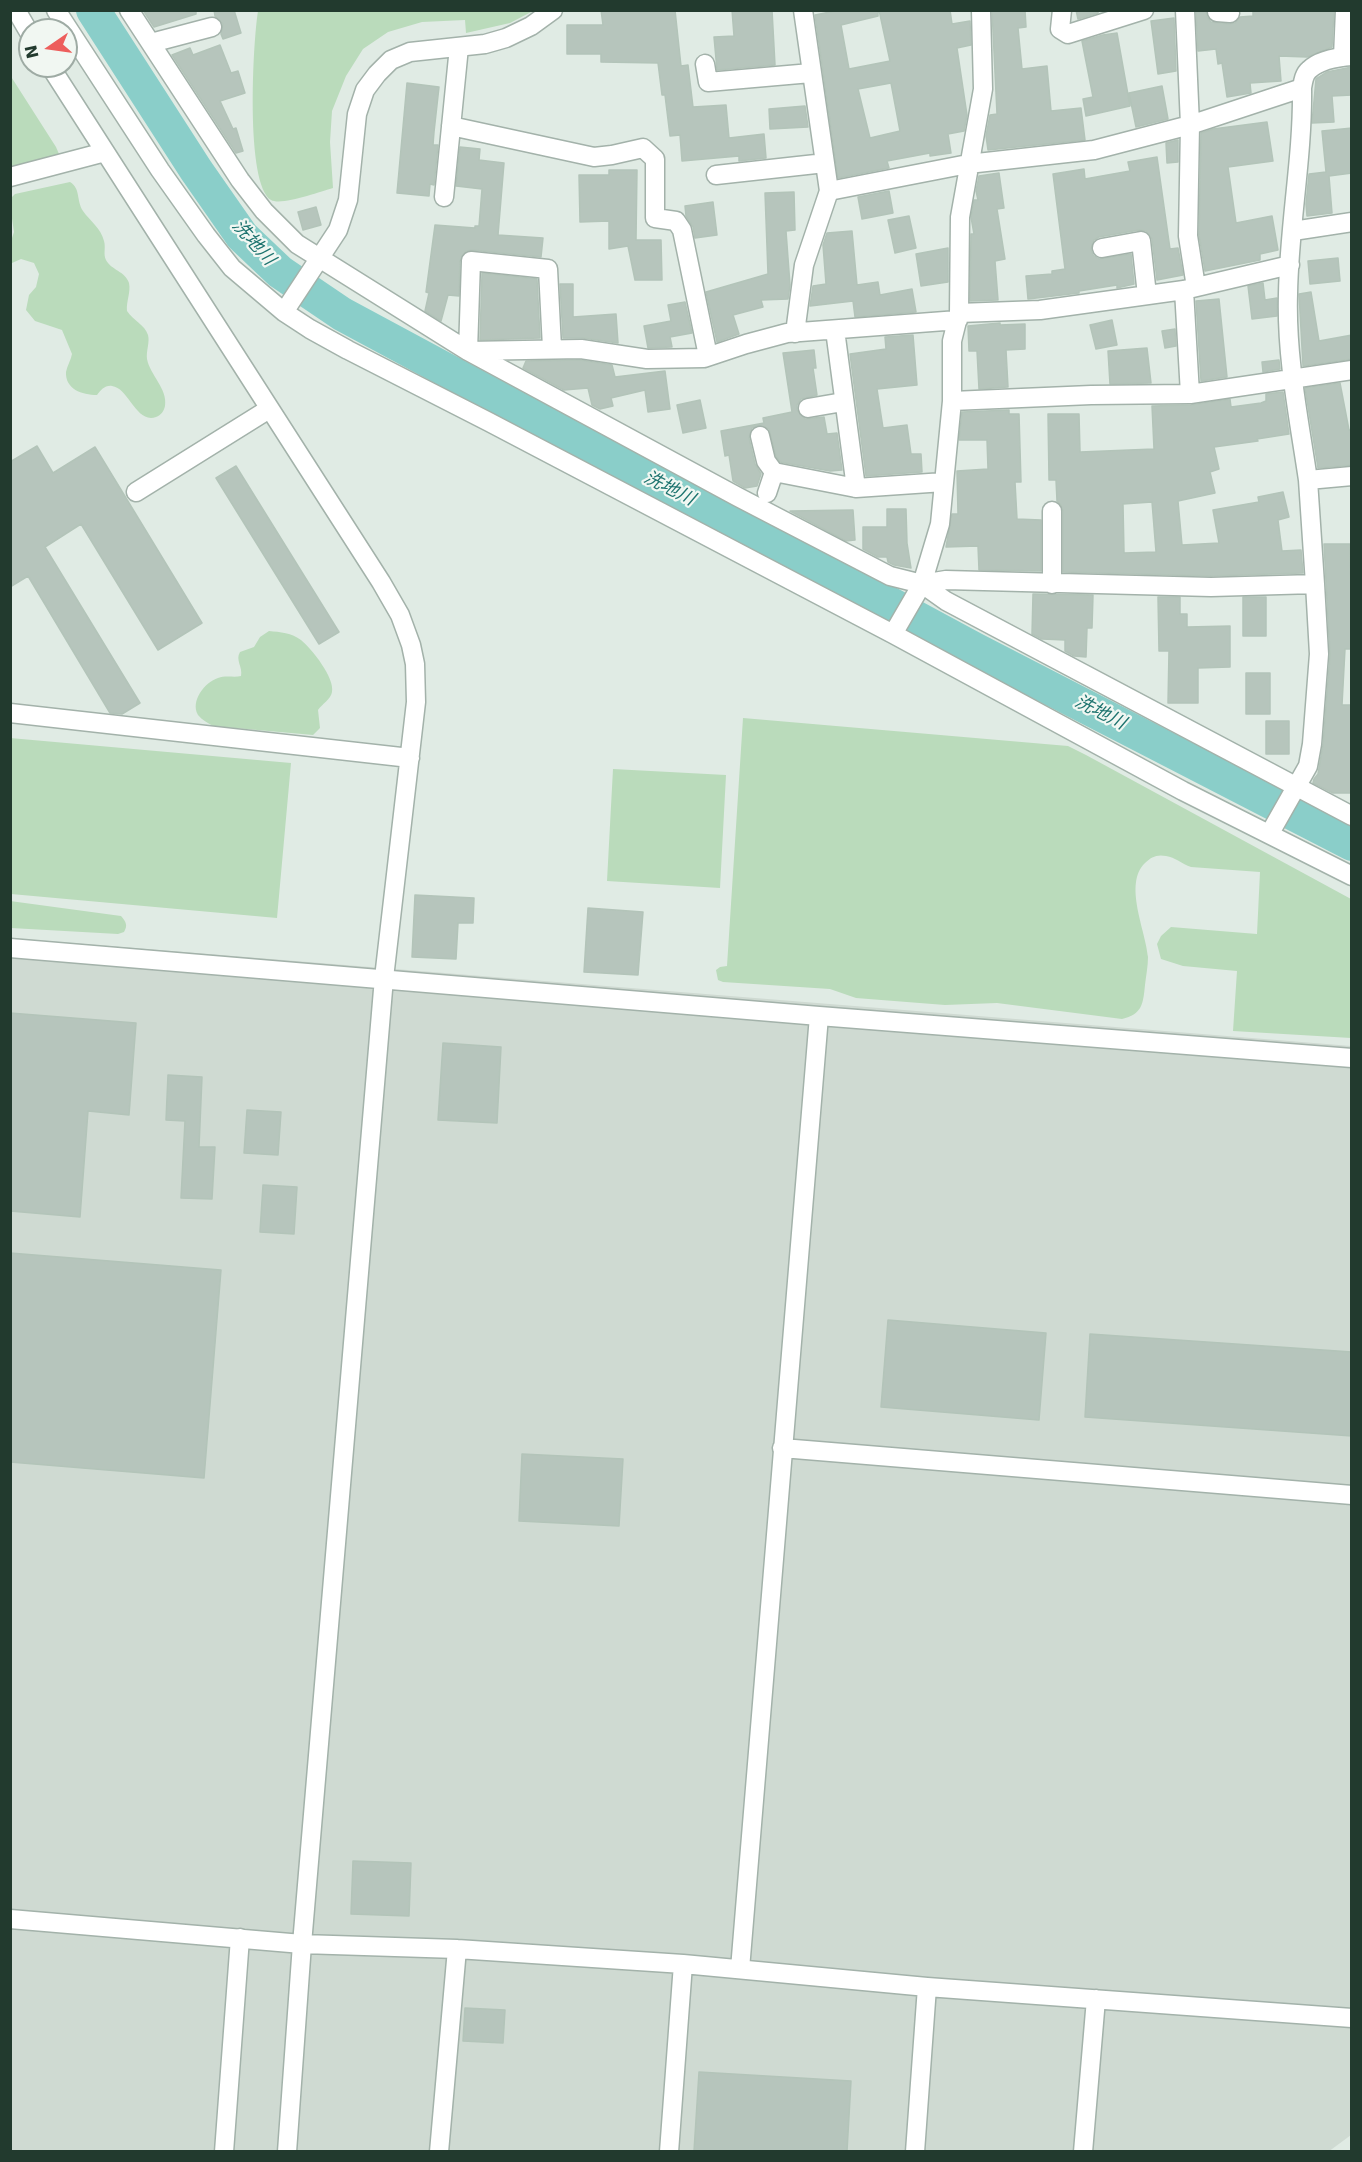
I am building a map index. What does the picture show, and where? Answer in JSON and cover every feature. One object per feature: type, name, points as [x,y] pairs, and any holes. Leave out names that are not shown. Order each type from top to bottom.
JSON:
[{"type":"street","points":[[56,10],[160,170],[232,268],[287,306],[310,329],[896,628],[1183,791],[1273,828],[1352,876]]},
{"type":"street","points":[[129,10],[252,196],[315,263],[468,351],[728,492],[890,576],[921,587],[1295,791],[1352,816]]},
{"type":"street","points":[[287,306],[338,230],[348,200],[357,114],[365,90],[377,74],[391,60],[410,52],[485,44],[506,38],[531,26],[554,10]]},
{"type":"street","points":[[795,333],[804,265],[829,191],[803,10]]},
{"type":"street","points":[[896,628],[921,587],[940,524],[952,401],[952,341],[959,317],[960,216],[983,89],[981,10]]},
{"type":"street","points":[[1062,10],[1060,29],[1068,34],[1144,10]]},
{"type":"street","points":[[1185,10],[1190,125],[1188,236],[1190,394]]},
{"type":"street","points":[[1273,828],[1308,766],[1312,744],[1319,654],[1308,480],[1288,330],[1288,293],[1302,88],[1309,70],[1328,60],[1347,56],[1345,10]]},
{"type":"street","points":[[151,43],[212,27]]},
{"type":"street","points":[[444,197],[459,47]]},
{"type":"street","points":[[705,64],[708,82],[812,73]]},
{"type":"street","points":[[58,78],[400,615],[416,664],[416,702],[384,978],[302,1944],[287,2151]]},
{"type":"street","points":[[829,191],[969,164],[1094,150],[1190,125],[1302,88]]},
{"type":"street","points":[[451,126],[594,157],[643,148],[655,159],[655,218],[676,221],[682,230],[708,357]]},
{"type":"street","points":[[10,177],[105,152]]},
{"type":"street","points":[[716,174],[825,163]]},
{"type":"street","points":[[1293,231],[1352,222]]},
{"type":"street","points":[[1102,248],[1141,241],[1147,296]]},
{"type":"street","points":[[468,351],[471,261],[548,269],[552,348]]},
{"type":"street","points":[[468,351],[552,348],[580,349],[647,359],[708,357],[746,344],[795,333],[1040,310],[1147,296],[1290,265]]},
{"type":"street","points":[[835,330],[856,488]]},
{"type":"street","points":[[952,401],[1091,395],[1190,394],[1293,381],[1352,370]]},
{"type":"street","points":[[808,408],[843,402]]},
{"type":"street","points":[[136,492],[269,409]]},
{"type":"street","points":[[760,436],[766,461],[774,472],[856,488],[944,482]]},
{"type":"street","points":[[767,493],[774,472]]},
{"type":"street","points":[[1308,480],[1352,476]]},
{"type":"street","points":[[1052,511],[1052,584]]},
{"type":"street","points":[[921,587],[946,580],[1211,587],[1315,584]]},
{"type":"street","points":[[10,713],[410,758]]},
{"type":"street","points":[[10,948],[1352,1058]]},
{"type":"street","points":[[740,1969],[819,1016]]},
{"type":"street","points":[[782,1448],[1352,1495]]},
{"type":"street","points":[[10,1919],[302,1944],[457,1949],[683,1964],[927,1987],[1352,2018]]},
{"type":"street","points":[[224,2151],[240,1938]]},
{"type":"street","points":[[439,2151],[457,1949]]},
{"type":"street","points":[[669,2151],[683,1964]]},
{"type":"street","points":[[915,2151],[927,1987]]},
{"type":"street","points":[[1083,2151],[1096,1999]]},
{"type":"shaded area","points":[[10,938],[1351,1046],[1351,2135],[1328,2152],[11,2151]]},
{"type":"green space","points":[[258,10],[533,11],[510,23],[466,33],[465,20],[422,22],[388,32],[363,49],[346,76],[332,111],[330,142],[333,188],[300,198],[276,201],[271,200],[263,189],[257,168],[254,141],[253,80]]},
{"type":"green space","points":[[10,75],[56,147],[59,154],[54,159],[11,169]]},
{"type":"green space","points":[[70,182],[76,188],[83,211],[103,236],[106,260],[129,283],[127,311],[142,325],[148,335],[147,359],[164,394],[165,406],[156,417],[149,418],[143,415],[118,388],[105,387],[97,395],[86,394],[71,387],[66,378],[66,372],[72,354],[62,330],[35,321],[26,310],[29,295],[36,287],[39,274],[34,263],[21,259],[12,263],[11,267],[11,241],[14,232],[11,198],[15,194]]},
{"type":"green space","points":[[269,631],[290,634],[301,640],[311,650],[330,679],[332,692],[318,710],[320,728],[313,735],[213,726],[198,715],[197,698],[204,688],[218,678],[241,676],[238,658],[240,652],[254,647],[260,637]]},
{"type":"green space","points":[[743,718],[1068,746],[1086,755],[1351,899],[1351,1038],[1233,1031],[1237,971],[1183,966],[1161,959],[1157,944],[1161,936],[1171,927],[1257,934],[1260,872],[1191,867],[1163,855],[1154,856],[1145,863],[1136,883],[1138,908],[1148,957],[1147,967],[1140,1008],[1134,1014],[1122,1019],[997,1003],[945,1005],[856,998],[830,989],[718,980],[716,970],[727,966]]},
{"type":"green space","points":[[10,738],[291,763],[277,918],[11,894]]},
{"type":"green space","points":[[613,769],[726,775],[720,888],[607,881]]},
{"type":"green space","points":[[10,901],[121,916],[126,927],[124,932],[118,934],[11,928]]},
{"type":"building","points":[[143,10],[196,10],[196,14],[154,27]]},
{"type":"building","points":[[214,10],[234,10],[241,33],[223,39],[221,34],[223,24],[215,16]]},
{"type":"building","points":[[601,10],[675,10],[681,66],[688,65],[693,107],[726,105],[729,138],[764,134],[766,158],[739,161],[739,156],[682,161],[680,135],[670,136],[658,63],[601,62],[601,54],[567,54],[567,25],[603,25]]},
{"type":"building","points":[[732,10],[772,10],[775,65],[717,70],[714,37],[734,36]]},
{"type":"building","points":[[840,10],[878,10],[878,16],[841,25],[849,69],[890,61],[879,10],[950,10],[952,24],[970,21],[971,45],[957,48],[967,115],[964,131],[948,134],[951,153],[930,156],[930,153],[887,161],[889,168],[838,178],[815,15]],"holes":[[[891,83],[900,131],[870,138],[858,89]]]},
{"type":"building","points":[[992,10],[1025,10],[1026,27],[1018,28],[1022,69],[1047,66],[1051,111],[1081,108],[1085,140],[988,150],[986,136],[990,115],[997,114]]},
{"type":"building","points":[[1076,10],[1098,10],[1098,13],[1078,19]]},
{"type":"building","points":[[1196,10],[1206,10],[1211,22],[1229,24],[1235,23],[1240,17],[1253,16],[1253,10],[1334,10],[1332,47],[1307,57],[1279,56],[1281,81],[1250,83],[1251,93],[1227,97],[1222,63],[1218,64],[1216,49],[1198,51]]},
{"type":"building","points":[[1174,18],[1176,71],[1158,74],[1151,21]]},
{"type":"building","points":[[1117,33],[1130,106],[1086,116],[1083,99],[1093,97],[1082,41]]},
{"type":"building","points":[[220,45],[231,73],[238,71],[245,93],[220,101],[233,129],[236,128],[243,151],[236,153],[172,55],[190,48],[193,55]]},
{"type":"building","points":[[1352,67],[1352,95],[1332,96],[1334,122],[1312,123],[1316,79],[1327,72]]},
{"type":"building","points":[[407,83],[439,87],[433,145],[438,145],[434,185],[430,184],[429,196],[397,193]]},
{"type":"building","points":[[1162,86],[1168,119],[1136,127],[1129,93]]},
{"type":"building","points":[[805,106],[808,127],[770,129],[769,109]]},
{"type":"building","points":[[1267,122],[1273,161],[1228,167],[1236,223],[1272,216],[1278,250],[1260,254],[1260,260],[1205,271],[1199,235],[1201,133],[1213,129]]},
{"type":"building","points":[[1352,128],[1352,173],[1329,176],[1332,213],[1307,216],[1309,174],[1326,172],[1322,131]]},
{"type":"building","points":[[1178,140],[1178,162],[1167,163],[1166,143]]},
{"type":"building","points":[[460,147],[480,149],[479,160],[504,163],[498,235],[543,238],[541,257],[466,251],[460,261],[459,296],[448,295],[441,321],[425,311],[429,293],[426,292],[435,225],[475,228],[479,226],[482,189],[456,186]]},
{"type":"building","points":[[1157,157],[1170,249],[1178,248],[1183,275],[1157,280],[1152,239],[1146,231],[1139,230],[1099,237],[1094,240],[1091,249],[1093,255],[1099,259],[1131,254],[1134,284],[1028,299],[1026,276],[1052,274],[1052,271],[1065,269],[1053,174],[1084,169],[1085,179],[1130,171],[1128,162]]},
{"type":"building","points":[[609,170],[637,170],[636,240],[661,240],[662,280],[635,280],[628,246],[609,249],[609,221],[580,222],[579,175],[609,175]]},
{"type":"building","points":[[999,173],[1004,208],[997,209],[1005,259],[995,261],[998,300],[970,301],[971,234],[974,234],[971,217],[974,200],[978,200],[976,191],[979,176]]},
{"type":"building","points":[[889,191],[893,213],[862,219],[858,197]]},
{"type":"building","points":[[794,192],[795,230],[786,231],[790,285],[788,299],[761,300],[763,307],[733,315],[739,334],[717,342],[706,292],[768,274],[765,193]]},
{"type":"building","points":[[713,202],[717,235],[695,238],[693,227],[686,216],[685,206]]},
{"type":"building","points":[[316,207],[321,225],[303,230],[298,212]]},
{"type":"building","points":[[909,216],[916,248],[895,253],[888,220]]},
{"type":"building","points":[[852,231],[857,285],[878,282],[880,295],[912,289],[916,312],[855,317],[853,301],[810,306],[813,286],[826,284],[823,245],[827,233]]},
{"type":"building","points":[[948,248],[948,282],[921,286],[916,254]]},
{"type":"building","points":[[1338,258],[1340,281],[1310,284],[1308,261]]},
{"type":"building","points":[[482,273],[537,279],[540,338],[480,340]]},
{"type":"building","points":[[1263,283],[1265,300],[1277,298],[1277,316],[1252,319],[1248,286]]},
{"type":"building","points":[[560,284],[573,284],[573,317],[616,314],[618,343],[583,338],[563,338]]},
{"type":"building","points":[[1311,292],[1319,341],[1352,335],[1352,359],[1303,366],[1299,294]]},
{"type":"building","points":[[1219,299],[1227,377],[1201,381],[1196,301]]},
{"type":"building","points":[[685,302],[692,333],[670,337],[672,347],[648,348],[644,326],[671,321],[668,305]]},
{"type":"building","points":[[1112,320],[1117,345],[1096,349],[1090,325]]},
{"type":"building","points":[[1000,323],[1000,325],[1025,324],[1025,349],[1006,350],[1008,387],[979,389],[977,351],[969,351],[968,326]]},
{"type":"building","points":[[1175,329],[1176,346],[1165,348],[1162,331]]},
{"type":"building","points":[[913,335],[917,385],[877,389],[883,428],[907,425],[911,454],[921,454],[922,472],[866,476],[850,354],[886,349],[885,337]]},
{"type":"building","points":[[1147,348],[1151,383],[1110,384],[1108,351]]},
{"type":"building","points":[[814,350],[816,368],[813,368],[817,395],[801,399],[797,410],[805,419],[824,417],[827,434],[837,433],[842,470],[830,471],[780,462],[776,456],[769,429],[758,425],[752,428],[749,438],[755,464],[761,474],[757,486],[745,488],[733,481],[729,455],[725,456],[721,431],[764,423],[763,418],[792,412],[783,353]]},
{"type":"building","points":[[580,360],[612,365],[615,377],[665,371],[670,409],[648,412],[645,390],[611,398],[613,406],[600,409],[592,405],[588,388],[564,390],[523,368],[526,361]]},
{"type":"building","points":[[1279,360],[1280,369],[1263,372],[1262,362]]},
{"type":"building","points":[[1340,383],[1349,430],[1352,430],[1352,465],[1318,468],[1305,388]]},
{"type":"building","points":[[1283,392],[1289,434],[1214,447],[1219,469],[1210,472],[1215,493],[1178,501],[1182,545],[1219,543],[1213,510],[1259,502],[1258,497],[1283,492],[1289,517],[1278,520],[1282,551],[1301,550],[1303,573],[1211,576],[1063,572],[1063,511],[1057,501],[1056,480],[1049,480],[1048,414],[1079,414],[1080,452],[1154,449],[1152,406],[1191,405],[1230,399],[1231,407],[1261,403],[1266,401],[1266,394]],"holes":[[[1152,502],[1156,552],[1124,553],[1123,504]]]},
{"type":"building","points":[[700,400],[706,428],[683,433],[677,405]]},
{"type":"building","points":[[1009,410],[1009,414],[1019,414],[1021,482],[1015,482],[1017,519],[1041,520],[1041,571],[979,570],[978,546],[946,547],[952,514],[958,514],[957,471],[988,469],[987,440],[959,440],[962,412]]},
{"type":"building","points":[[37,446],[53,473],[95,447],[202,623],[158,650],[81,524],[45,547],[140,703],[122,714],[110,713],[28,576],[10,587],[10,462]]},
{"type":"building","points":[[236,466],[339,632],[319,644],[216,478]]},
{"type":"building","points":[[887,509],[906,509],[907,543],[911,568],[894,565],[888,562],[887,557],[878,557],[863,549],[863,527],[887,527]]},
{"type":"building","points":[[853,510],[855,540],[846,541],[790,511]]},
{"type":"building","points":[[1324,544],[1350,544],[1352,649],[1345,649],[1342,705],[1352,705],[1352,793],[1333,793],[1313,783],[1318,774],[1323,745],[1330,655]]},
{"type":"building","points":[[1033,594],[1093,595],[1092,628],[1087,628],[1086,657],[1074,656],[1065,651],[1065,640],[1042,639],[1032,634]]},
{"type":"building","points":[[1158,597],[1180,597],[1180,614],[1187,614],[1187,627],[1230,626],[1230,667],[1198,668],[1198,703],[1168,703],[1169,651],[1159,651]]},
{"type":"building","points":[[1243,597],[1266,597],[1266,636],[1243,636]]},
{"type":"building","points":[[1246,673],[1270,673],[1270,714],[1246,714]]},
{"type":"building","points":[[1266,721],[1289,721],[1289,754],[1266,754]]},
{"type":"building","points":[[415,895],[474,898],[473,923],[458,923],[456,959],[412,957]]},
{"type":"building","points":[[588,908],[643,912],[638,975],[584,972]]},
{"type":"building","points":[[10,1013],[136,1023],[129,1115],[88,1111],[80,1217],[10,1211]]},
{"type":"building","points":[[443,1043],[501,1047],[497,1123],[438,1120]]},
{"type":"building","points":[[168,1075],[202,1077],[199,1147],[215,1147],[212,1199],[181,1198],[185,1121],[166,1120]]},
{"type":"building","points":[[247,1110],[281,1112],[278,1155],[244,1153]]},
{"type":"building","points":[[263,1185],[297,1187],[294,1234],[260,1232]]},
{"type":"building","points":[[10,1253],[221,1270],[204,1478],[10,1462]]},
{"type":"building","points":[[888,1320],[1046,1333],[1039,1420],[881,1407]]},
{"type":"building","points":[[1090,1334],[1352,1352],[1352,1436],[1085,1417]]},
{"type":"building","points":[[522,1454],[623,1459],[619,1526],[519,1521]]},
{"type":"building","points":[[353,1861],[411,1863],[409,1916],[351,1914]]},
{"type":"building","points":[[465,2008],[505,2010],[503,2043],[463,2041]]},
{"type":"building","points":[[699,2072],[851,2081],[847,2151],[694,2151]]},
{"type":"waterway","name":"洗地川","points":[[93,10],[196,170],[242,236],[280,272],[342,314],[630,469],[1352,844]]}]
